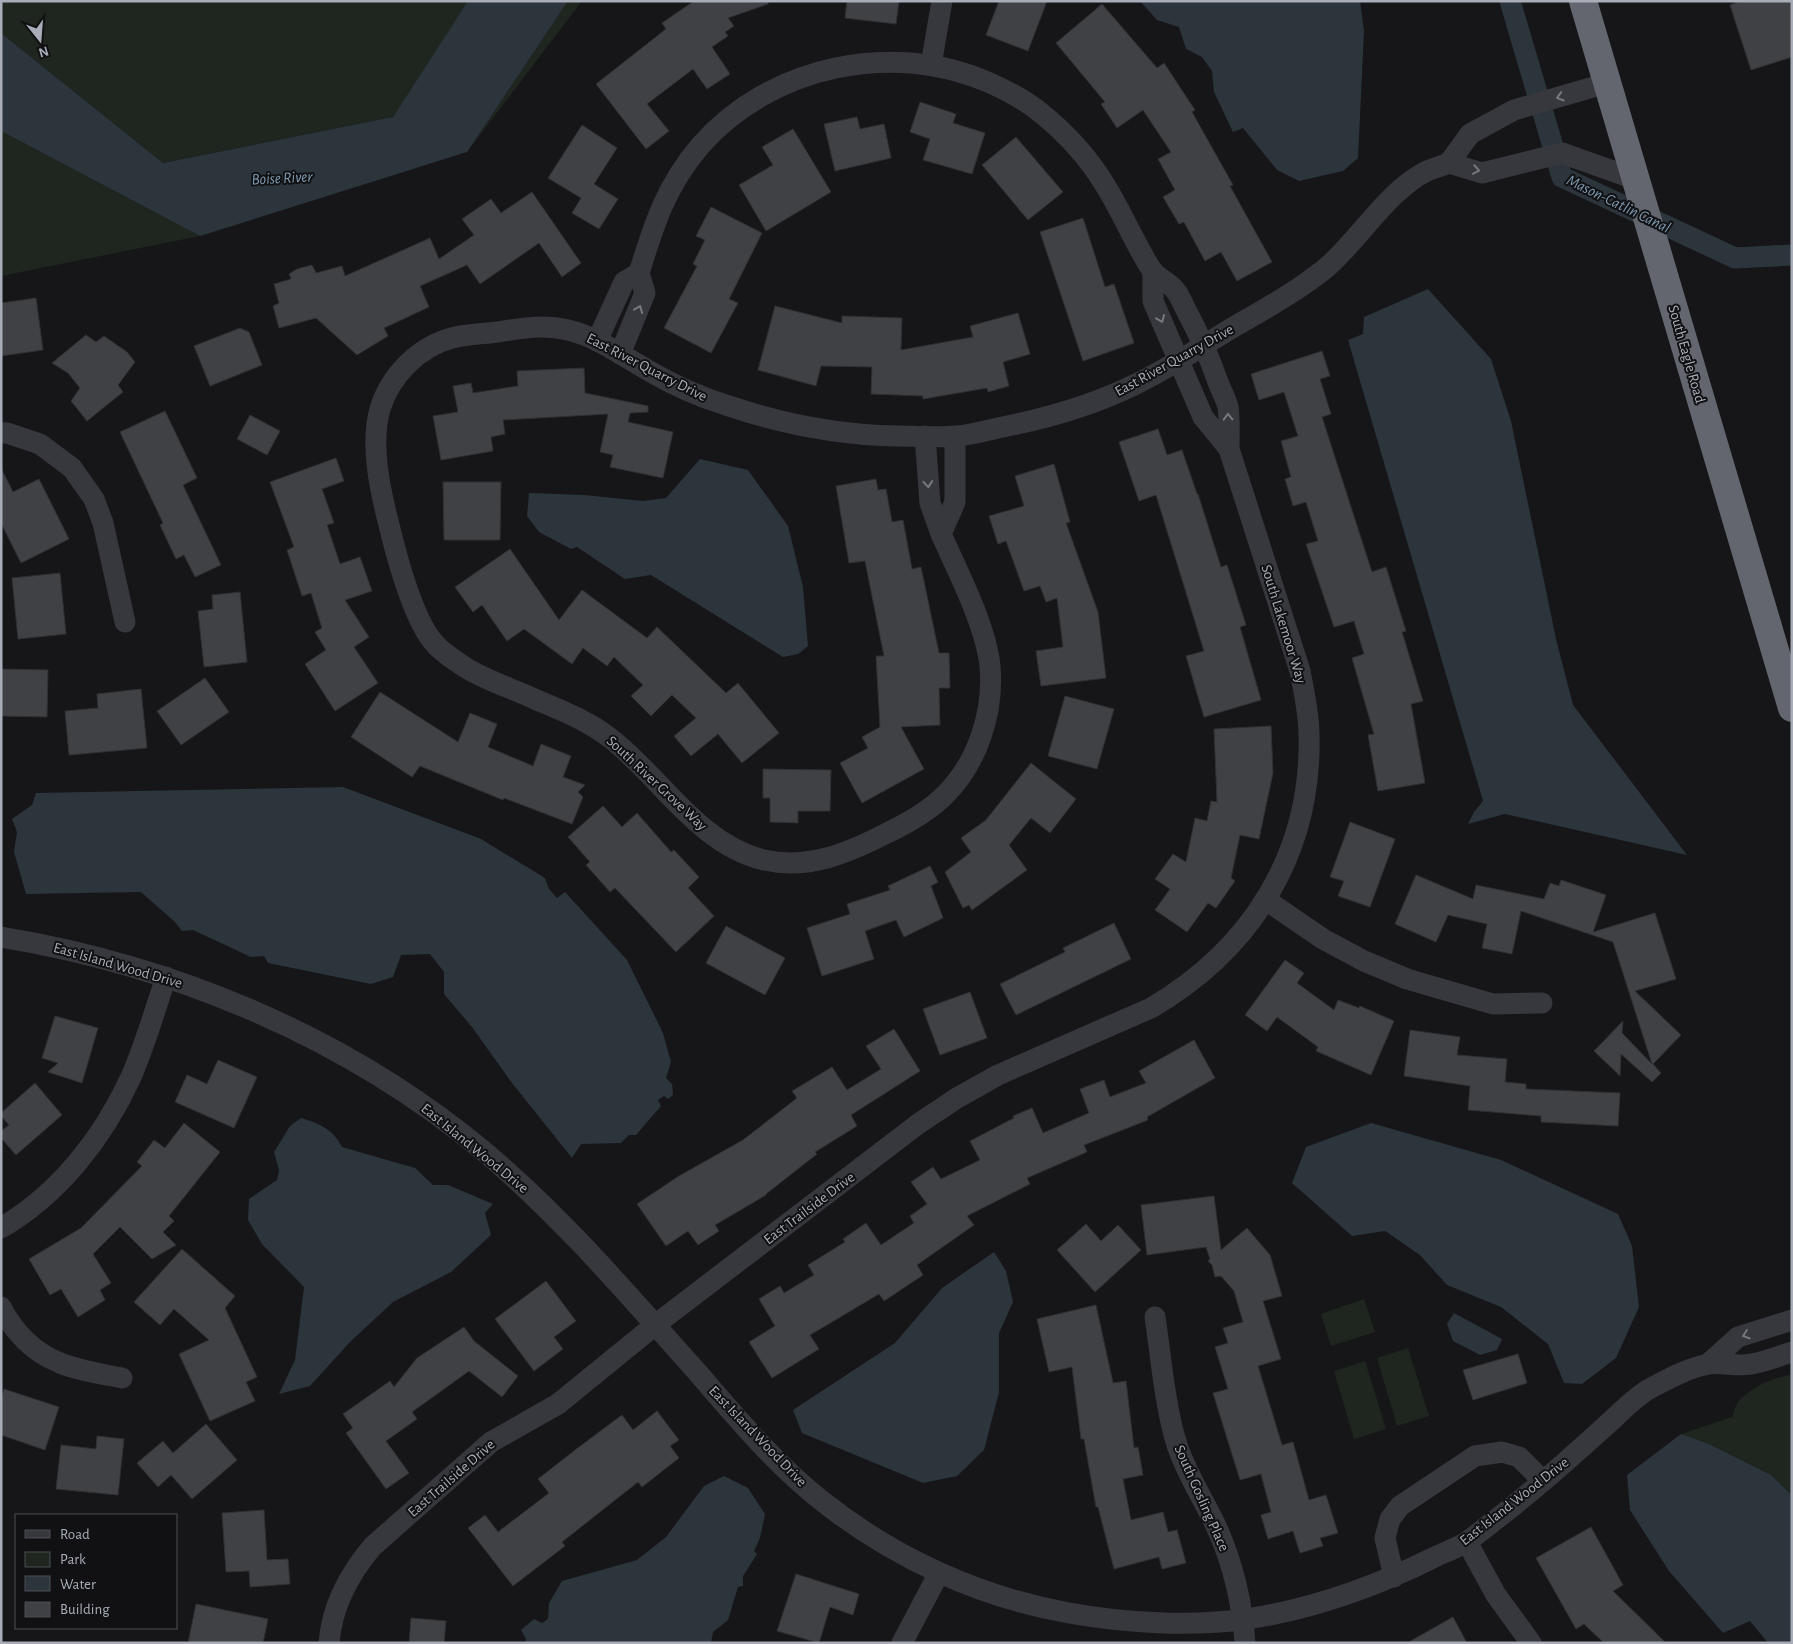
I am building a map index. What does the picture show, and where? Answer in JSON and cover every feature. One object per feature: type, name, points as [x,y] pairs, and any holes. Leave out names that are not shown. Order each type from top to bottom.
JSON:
[{"type":"highway","name":"South Eagle Road","points":[[1583,1],[1792,708]]},
{"type":"street","points":[[932,65],[942,1]]},
{"type":"street","name":"South Lakemoor Way","points":[[620,354],[645,293],[639,273],[658,215],[680,173],[707,140],[724,123],[754,101],[782,85],[818,71],[856,64],[891,61],[932,65],[974,76],[1006,90],[1040,111],[1069,137],[1089,160],[1106,186],[1153,271],[1175,290],[1205,345],[1228,408],[1229,449],[1302,678],[1309,734],[1309,763],[1303,804]]},
{"type":"street","points":[[1607,83],[1514,110],[1470,134],[1449,163],[1482,173],[1562,153],[1635,178]]},
{"type":"street","name":"East River Quarry Drive","points":[[377,456],[376,428],[382,403],[395,378],[411,360],[430,347],[452,338],[541,326],[570,330],[597,341],[658,376],[692,392],[764,418],[810,428],[848,433],[955,437],[1075,409],[1134,385],[1205,345],[1304,285],[1338,258],[1385,205],[1404,187],[1425,172],[1449,163]]},
{"type":"street","name":"South Lakemoor Way","points":[[1153,271],[1153,301],[1178,360],[1203,417],[1229,449]]},
{"type":"street","points":[[597,341],[624,282],[639,273]]},
{"type":"street","points":[[1,433],[7,433],[40,444],[72,468],[94,499],[103,523],[125,622]]},
{"type":"street","name":"South River Grove Way","points":[[377,456],[386,512],[393,541],[416,613],[434,643],[466,668],[584,721],[610,738],[632,757],[706,831],[740,852],[766,860],[796,863],[826,860],[855,849],[912,821],[943,798],[960,779],[980,742],[990,705],[990,663],[978,620],[941,534],[930,503],[925,436]]},
{"type":"street","points":[[941,534],[954,502],[955,437]]},
{"type":"street","name":"East Trailside Drive","points":[[329,1643],[330,1628],[339,1598],[356,1565],[373,1546],[491,1442],[558,1404],[655,1325],[918,1124],[957,1098],[998,1075],[1151,1008],[1190,983],[1225,952],[1266,900],[1289,854],[1303,804]]},
{"type":"street","points":[[1266,900],[1323,939],[1364,961],[1407,980],[1493,1004],[1542,1003]]},
{"type":"street","name":"East Island Wood Drive","points":[[1,937],[99,957],[166,977],[243,1006],[307,1036],[368,1070],[427,1108],[483,1151],[536,1197],[586,1247],[754,1437],[787,1470],[822,1500],[858,1528],[898,1552],[939,1573],[1006,1598],[1050,1609],[1096,1618],[1143,1622],[1189,1622],[1244,1619],[1282,1612],[1338,1597],[1394,1577],[1467,1542],[1543,1481],[1644,1391],[1708,1364],[1750,1365],[1792,1352]]},
{"type":"street","points":[[1,1228],[66,1176],[109,1119],[134,1069],[166,977]]},
{"type":"street","points":[[1,1307],[20,1336],[38,1351],[59,1363],[122,1378]]},
{"type":"street","name":"South Gosling Place","points":[[1155,1317],[1171,1421],[1177,1444],[1185,1466],[1217,1528],[1234,1572],[1244,1619],[1245,1643]]},
{"type":"street","name":"East Island Wood Drive","points":[[1708,1364],[1738,1337],[1792,1320]]},
{"type":"street","points":[[1394,1577],[1385,1538],[1390,1519],[1400,1506],[1475,1456],[1502,1452],[1519,1457],[1543,1481]]},
{"type":"street","points":[[1467,1542],[1496,1595],[1531,1643]]},
{"type":"street","points":[[902,1643],[939,1573]]},
{"type":"green space","points":[[1,1],[469,1],[393,117],[163,163],[1,33]]},
{"type":"green space","points":[[568,1],[582,1],[467,152]]},
{"type":"green space","points":[[1,131],[200,236],[1,276]]},
{"type":"green space","points":[[1364,1299],[1375,1332],[1331,1346],[1321,1314]]},
{"type":"green space","points":[[1408,1348],[1429,1416],[1397,1426],[1377,1358]]},
{"type":"green space","points":[[1365,1361],[1386,1429],[1354,1439],[1334,1371]]},
{"type":"green space","points":[[1792,1374],[1792,1495],[1771,1475],[1709,1444],[1681,1434],[1732,1417],[1738,1402],[1749,1392],[1777,1378]]},
{"type":"water","name":"Boise River","points":[[468,1],[568,1],[467,152],[200,236],[1,131],[1,33],[163,163],[393,117]]},
{"type":"water","points":[[1140,1],[1360,1],[1364,31],[1358,158],[1343,171],[1299,181],[1277,170],[1243,128],[1233,132],[1214,92],[1212,71],[1202,57],[1186,49],[1179,27],[1157,20]]},
{"type":"water","points":[[1428,289],[1491,359],[1511,421],[1556,639],[1573,705],[1687,855],[1505,814],[1468,824],[1474,812],[1483,801],[1348,340],[1363,334],[1364,317]]},
{"type":"water","points":[[700,459],[748,470],[788,526],[803,587],[808,646],[798,654],[783,657],[651,575],[625,579],[577,547],[571,549],[539,532],[527,516],[529,493],[584,495],[643,501],[666,498]]},
{"type":"water","points":[[343,787],[481,839],[545,878],[549,889],[557,898],[565,892],[627,960],[663,1033],[671,1062],[666,1078],[672,1084],[673,1095],[668,1099],[664,1096],[658,1100],[661,1106],[636,1135],[629,1135],[621,1143],[581,1144],[572,1158],[512,1083],[472,1027],[444,994],[444,972],[430,954],[401,955],[393,977],[371,984],[268,963],[264,956],[251,957],[193,930],[182,931],[175,922],[141,892],[26,894],[14,852],[17,832],[12,819],[32,805],[36,793]]},
{"type":"water","points":[[301,1118],[330,1131],[342,1147],[415,1168],[433,1185],[448,1185],[493,1204],[485,1213],[491,1235],[451,1272],[393,1302],[350,1342],[310,1386],[279,1394],[295,1360],[304,1287],[262,1244],[248,1220],[249,1199],[277,1180],[279,1170],[274,1152],[290,1126]]},
{"type":"water","points":[[1371,1123],[1501,1160],[1618,1214],[1632,1246],[1639,1307],[1616,1358],[1582,1384],[1564,1383],[1548,1344],[1501,1307],[1447,1285],[1420,1255],[1385,1231],[1352,1236],[1292,1183],[1306,1147]]},
{"type":"water","points":[[994,1252],[1006,1271],[1013,1302],[999,1333],[999,1392],[984,1450],[957,1476],[923,1483],[802,1433],[793,1410],[895,1343],[942,1288]]},
{"type":"water","points":[[1454,1313],[1502,1339],[1497,1350],[1480,1355],[1453,1341],[1447,1324]]},
{"type":"water","points":[[1681,1434],[1709,1444],[1771,1475],[1792,1495],[1792,1643],[1768,1643],[1750,1621],[1723,1633],[1669,1571],[1630,1510],[1627,1475]]},
{"type":"water","points":[[724,1476],[748,1488],[765,1514],[760,1538],[754,1551],[757,1554],[743,1576],[743,1586],[738,1587],[728,1620],[713,1632],[711,1643],[525,1643],[526,1639],[521,1630],[534,1619],[542,1623],[548,1619],[549,1603],[562,1581],[637,1560],[666,1537],[704,1486]]},
{"type":"building","points":[[694,1],[768,1],[768,4],[728,18],[734,26],[725,32],[728,36],[712,47],[730,74],[707,89],[693,69],[647,104],[669,131],[646,149],[596,84],[666,29],[662,23]]},
{"type":"building","points":[[847,1],[899,1],[896,24],[845,18]]},
{"type":"building","points":[[999,1],[1047,1],[1028,51],[986,35]]},
{"type":"building","points":[[1740,1],[1792,1],[1792,57],[1751,70],[1730,5]]},
{"type":"building","points":[[1102,4],[1157,68],[1164,63],[1195,110],[1192,112],[1233,185],[1230,186],[1272,262],[1237,281],[1221,252],[1205,261],[1184,222],[1179,224],[1163,197],[1175,190],[1158,159],[1171,152],[1143,110],[1117,128],[1101,104],[1105,102],[1056,43]]},
{"type":"building","points":[[920,102],[956,114],[953,123],[985,133],[972,174],[923,160],[930,139],[910,132]]},
{"type":"building","points":[[857,117],[860,129],[884,124],[891,158],[835,171],[824,124]]},
{"type":"building","points":[[582,125],[617,148],[594,184],[618,199],[599,229],[572,213],[581,198],[548,178]]},
{"type":"building","points":[[793,129],[831,192],[766,231],[739,185],[773,165],[762,147]]},
{"type":"building","points":[[1016,137],[1063,192],[1028,220],[982,165]]},
{"type":"building","points":[[532,192],[581,263],[562,277],[539,243],[480,284],[467,265],[420,286],[429,307],[384,328],[388,336],[357,355],[316,318],[279,328],[273,306],[279,303],[274,284],[291,279],[289,274],[297,269],[312,265],[316,273],[342,266],[345,276],[430,238],[439,259],[474,235],[462,219],[491,199],[501,213]]},
{"type":"building","points":[[711,207],[762,233],[729,299],[738,303],[711,353],[664,328],[697,266],[693,264],[705,240],[696,236]]},
{"type":"building","points":[[1083,218],[1105,287],[1114,284],[1134,343],[1083,361],[1040,232]]},
{"type":"building","points":[[36,298],[43,350],[1,356],[1,303]]},
{"type":"building","points":[[775,306],[842,323],[842,316],[902,318],[901,350],[973,337],[970,326],[1018,313],[1030,354],[1003,362],[1009,386],[988,392],[987,388],[923,399],[923,396],[871,394],[872,367],[821,366],[816,386],[758,370]]},
{"type":"building","points":[[240,328],[249,332],[262,365],[210,386],[194,346]]},
{"type":"building","points":[[86,335],[96,342],[104,336],[127,352],[135,362],[118,385],[123,392],[87,421],[71,401],[80,388],[68,373],[52,363]]},
{"type":"building","points":[[1322,351],[1330,376],[1320,379],[1331,414],[1322,417],[1372,572],[1386,567],[1406,631],[1402,632],[1423,701],[1411,704],[1425,783],[1378,791],[1368,735],[1374,734],[1352,658],[1364,654],[1354,621],[1334,627],[1306,544],[1318,541],[1306,502],[1293,506],[1285,479],[1291,477],[1281,441],[1298,436],[1284,392],[1259,400],[1251,374]]},
{"type":"building","points":[[584,368],[585,393],[648,406],[648,412],[630,413],[628,422],[673,432],[663,478],[610,467],[613,455],[600,452],[608,414],[503,420],[505,434],[491,437],[493,451],[441,460],[433,416],[458,412],[453,386],[471,383],[473,393],[518,386],[517,371]]},
{"type":"building","points":[[165,411],[197,478],[183,485],[221,565],[195,577],[184,555],[176,559],[160,525],[163,523],[120,432]]},
{"type":"building","points":[[250,415],[280,431],[267,455],[237,439]]},
{"type":"building","points":[[1158,429],[1167,455],[1182,450],[1221,567],[1227,565],[1246,625],[1240,627],[1261,700],[1204,717],[1186,656],[1204,651],[1156,495],[1139,501],[1119,442]]},
{"type":"building","points":[[336,458],[344,481],[322,489],[334,523],[327,525],[340,564],[360,557],[372,591],[345,600],[369,637],[354,647],[378,683],[335,711],[305,664],[326,650],[315,632],[322,628],[311,593],[302,596],[287,550],[294,547],[270,482]]},
{"type":"building","points":[[1054,464],[1070,522],[1066,523],[1098,612],[1106,678],[1041,686],[1036,651],[1063,647],[1057,598],[1046,602],[1040,586],[1024,591],[1006,541],[998,544],[989,516],[1024,506],[1015,476]]},
{"type":"building","points":[[1,468],[13,492],[39,479],[69,539],[21,563],[1,523]]},
{"type":"building","points":[[876,479],[878,490],[886,489],[892,522],[903,520],[912,569],[921,567],[939,653],[949,653],[950,688],[939,688],[940,725],[901,727],[924,769],[862,803],[840,763],[868,748],[862,737],[880,727],[876,656],[884,656],[865,561],[849,563],[836,486]]},
{"type":"building","points":[[443,482],[501,482],[500,540],[444,540]]},
{"type":"building","points":[[510,549],[559,620],[582,590],[647,638],[657,627],[726,693],[738,683],[779,733],[742,763],[718,734],[691,756],[674,736],[696,718],[672,695],[651,716],[631,696],[643,685],[614,657],[607,666],[583,648],[572,664],[524,629],[507,641],[482,605],[473,612],[455,587]]},
{"type":"building","points":[[60,573],[66,634],[18,639],[12,578]]},
{"type":"building","points":[[240,592],[247,662],[204,667],[198,611],[213,609],[212,595]]},
{"type":"building","points":[[1,669],[48,670],[47,717],[1,716]]},
{"type":"building","points":[[205,678],[229,712],[181,745],[157,711]]},
{"type":"building","points":[[141,689],[147,748],[69,755],[65,711],[98,708],[97,694]]},
{"type":"building","points":[[380,692],[458,742],[470,713],[497,724],[488,747],[533,766],[541,744],[571,756],[563,777],[585,785],[578,792],[583,797],[572,824],[504,798],[503,800],[420,766],[412,777],[351,737]]},
{"type":"building","points":[[1065,696],[1114,709],[1097,769],[1048,756]]},
{"type":"building","points":[[1271,726],[1273,773],[1259,839],[1240,835],[1231,878],[1235,881],[1216,908],[1208,903],[1187,932],[1155,910],[1170,889],[1155,879],[1173,854],[1186,862],[1195,818],[1207,821],[1211,801],[1217,802],[1214,729]]},
{"type":"building","points":[[1031,763],[1076,799],[1050,833],[1031,818],[1009,845],[1027,870],[972,910],[969,905],[963,908],[945,872],[971,852],[961,838],[986,820]]},
{"type":"building","points":[[763,769],[831,770],[830,811],[798,811],[798,823],[770,822],[770,798],[763,798]]},
{"type":"building","points":[[603,806],[622,827],[637,813],[671,852],[674,850],[699,877],[688,888],[714,916],[676,952],[615,888],[610,892],[586,865],[590,862],[568,837]]},
{"type":"building","points":[[1350,822],[1395,839],[1370,907],[1338,896],[1344,881],[1330,877]]},
{"type":"building","points":[[930,866],[938,882],[931,886],[943,918],[904,937],[896,920],[865,931],[874,959],[822,976],[807,928],[850,914],[847,904],[890,890],[888,886]]},
{"type":"building","points":[[1416,875],[1473,899],[1476,885],[1544,899],[1550,883],[1559,886],[1561,880],[1606,895],[1593,932],[1655,913],[1676,979],[1635,991],[1681,1035],[1653,1064],[1661,1073],[1652,1082],[1621,1054],[1620,1076],[1594,1051],[1623,1021],[1622,1033],[1652,1064],[1613,942],[1521,911],[1512,954],[1482,948],[1487,924],[1448,915],[1436,942],[1395,924]]},
{"type":"building","points":[[1114,923],[1131,959],[1016,1015],[1000,984],[1065,952],[1063,948]]},
{"type":"building","points":[[726,926],[785,958],[765,995],[706,963]]},
{"type":"building","points":[[1285,960],[1304,973],[1297,983],[1334,1010],[1338,1000],[1359,1008],[1360,1006],[1394,1021],[1371,1075],[1316,1051],[1318,1047],[1277,1017],[1267,1031],[1245,1015]]},
{"type":"building","points":[[970,992],[987,1038],[940,1055],[923,1009]]},
{"type":"building","points":[[55,1016],[98,1028],[82,1083],[48,1072],[58,1063],[42,1058]]},
{"type":"building","points":[[894,1029],[920,1071],[851,1115],[857,1126],[815,1152],[817,1154],[766,1195],[715,1225],[719,1231],[698,1245],[688,1231],[666,1246],[637,1204],[679,1176],[743,1140],[797,1098],[792,1091],[832,1067],[847,1090],[881,1069],[866,1046]]},
{"type":"building","points":[[1410,1030],[1460,1037],[1457,1055],[1507,1059],[1505,1082],[1526,1084],[1526,1089],[1620,1093],[1618,1126],[1541,1122],[1541,1116],[1468,1110],[1470,1086],[1404,1076]]},
{"type":"building","points":[[1194,1040],[1215,1078],[1147,1117],[1148,1120],[1084,1145],[1087,1152],[1027,1178],[1030,1184],[967,1216],[974,1225],[917,1265],[923,1275],[884,1301],[879,1294],[810,1335],[819,1349],[772,1378],[749,1342],[775,1326],[759,1299],[780,1286],[784,1293],[814,1275],[808,1265],[845,1242],[843,1239],[866,1223],[881,1245],[914,1223],[910,1216],[927,1204],[911,1182],[933,1167],[941,1179],[980,1160],[970,1141],[1014,1118],[1013,1116],[1032,1108],[1043,1133],[1089,1113],[1080,1089],[1104,1080],[1110,1097],[1146,1083],[1139,1071]]},
{"type":"building","points":[[218,1060],[257,1077],[234,1128],[175,1102],[187,1075],[207,1084]]},
{"type":"building","points":[[35,1083],[62,1115],[16,1155],[1,1138],[1,1131],[9,1125],[1,1116],[1,1113]]},
{"type":"building","points":[[184,1123],[220,1152],[169,1216],[174,1221],[163,1232],[176,1245],[152,1259],[120,1227],[93,1254],[111,1283],[100,1290],[105,1300],[78,1317],[61,1289],[50,1295],[29,1259],[81,1228],[142,1166],[137,1162],[154,1140],[165,1148]]},
{"type":"building","points":[[1214,1196],[1221,1250],[1247,1228],[1270,1255],[1282,1296],[1263,1301],[1281,1359],[1258,1366],[1282,1445],[1293,1442],[1309,1500],[1326,1495],[1338,1533],[1320,1538],[1323,1546],[1300,1553],[1293,1531],[1268,1539],[1261,1515],[1271,1512],[1261,1474],[1240,1480],[1213,1393],[1228,1389],[1215,1347],[1228,1343],[1223,1328],[1243,1322],[1234,1291],[1221,1276],[1215,1277],[1212,1265],[1208,1261],[1210,1259],[1206,1247],[1147,1255],[1141,1205]]},
{"type":"building","points":[[1086,1224],[1101,1241],[1118,1225],[1141,1250],[1095,1292],[1057,1250]]},
{"type":"building","points":[[182,1249],[235,1296],[225,1308],[257,1377],[246,1382],[255,1401],[210,1421],[179,1354],[209,1340],[174,1309],[160,1325],[134,1302]]},
{"type":"building","points":[[546,1281],[576,1321],[554,1337],[563,1349],[534,1371],[495,1319]]},
{"type":"building","points":[[1096,1305],[1113,1383],[1126,1381],[1134,1448],[1138,1447],[1143,1475],[1123,1479],[1131,1520],[1163,1512],[1168,1532],[1177,1530],[1186,1563],[1162,1569],[1159,1557],[1114,1569],[1098,1507],[1096,1507],[1084,1439],[1081,1439],[1072,1367],[1049,1372],[1037,1319]]},
{"type":"building","points":[[464,1327],[474,1341],[518,1376],[502,1397],[469,1371],[412,1412],[417,1419],[386,1441],[409,1473],[386,1489],[346,1433],[353,1428],[343,1414],[390,1381],[394,1387],[417,1358]]},
{"type":"building","points":[[1518,1354],[1527,1383],[1473,1400],[1463,1370]]},
{"type":"building","points":[[4,1389],[59,1407],[45,1450],[1,1435],[1,1398]]},
{"type":"building","points":[[657,1411],[679,1440],[670,1446],[679,1458],[642,1487],[638,1482],[562,1542],[565,1546],[513,1586],[468,1528],[485,1515],[498,1532],[549,1493],[538,1479],[579,1447],[622,1415],[633,1430]]},
{"type":"building","points":[[206,1424],[237,1460],[192,1499],[171,1475],[158,1487],[137,1463],[163,1441],[173,1453]]},
{"type":"building","points":[[97,1436],[124,1439],[118,1495],[56,1489],[61,1445],[96,1449]]},
{"type":"building","points":[[264,1510],[267,1560],[288,1559],[290,1584],[250,1587],[249,1571],[226,1572],[222,1513]]},
{"type":"building","points":[[1591,1527],[1623,1585],[1613,1591],[1666,1643],[1604,1643],[1584,1624],[1576,1629],[1536,1558]]},
{"type":"building","points":[[796,1574],[859,1594],[853,1615],[830,1607],[819,1643],[777,1631]]},
{"type":"building","points":[[196,1604],[268,1619],[263,1643],[188,1643]]},
{"type":"building","points":[[1453,1617],[1467,1643],[1407,1643]]},
{"type":"building","points":[[411,1618],[446,1621],[444,1643],[409,1643]]},
{"type":"waterway","name":"Mason-Catlin Canal","points":[[1510,1],[1562,177],[1735,258],[1792,255]]}]
